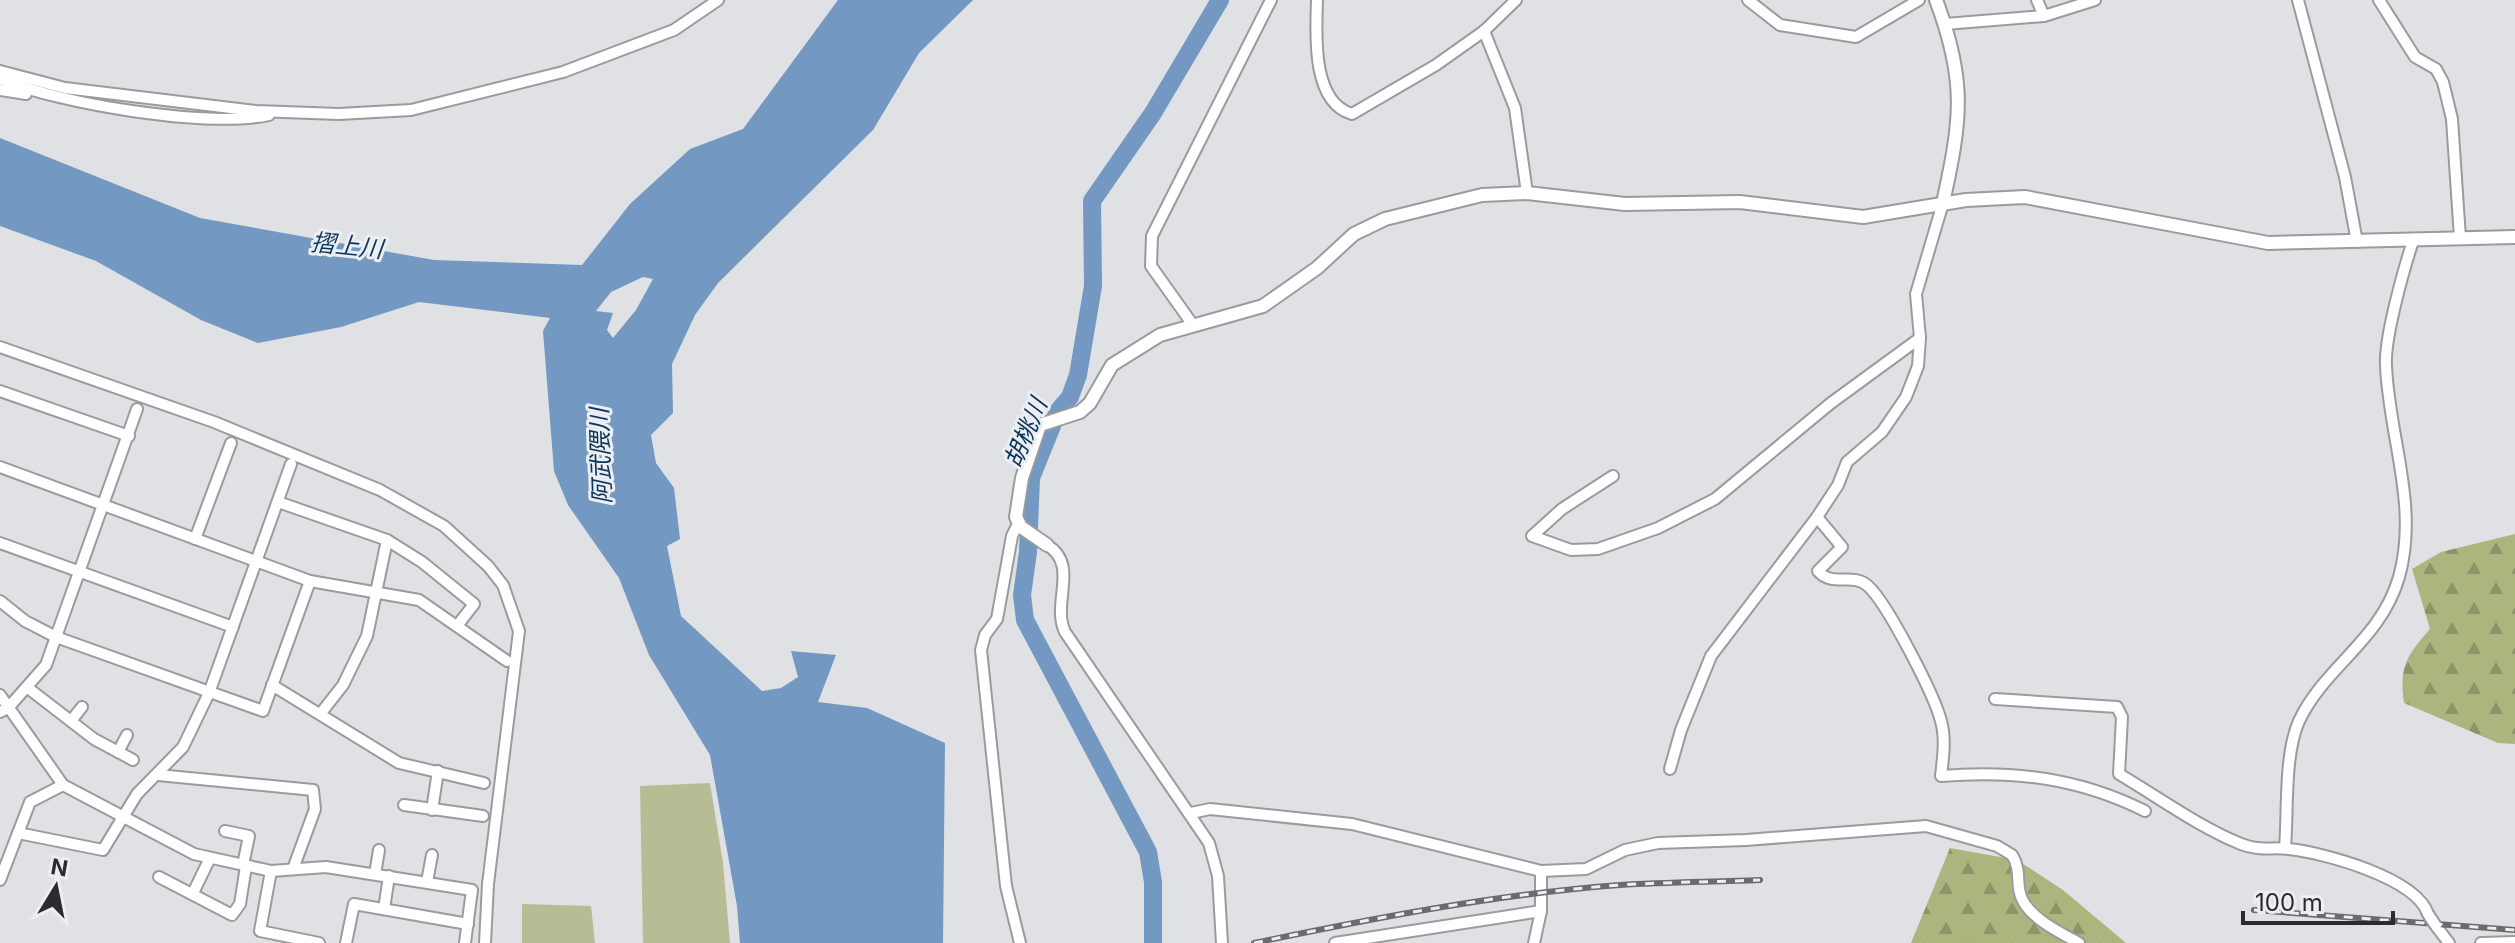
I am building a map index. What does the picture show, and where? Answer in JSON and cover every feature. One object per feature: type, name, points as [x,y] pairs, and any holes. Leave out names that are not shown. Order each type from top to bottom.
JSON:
[{"type":"street","points":[[0,71],[65,88],[278,113],[411,110],[517,86],[674,30],[718,0]]},
{"type":"street","points":[[1193,325],[1151,266],[1152,236],[1271,0]]},
{"type":"street","points":[[1317,0],[1322,81],[1334,103],[1352,114],[1436,65],[1484,31],[1516,0]]},
{"type":"street","points":[[1748,0],[1780,25],[1856,37],[1919,0]]},
{"type":"street","points":[[1670,769],[1691,703],[1711,656],[1817,517],[1838,485],[1847,462],[1882,432],[1906,397],[1918,366],[1920,338],[1916,294],[1943,203],[1960,107],[1955,59],[1936,0]]},
{"type":"street","points":[[2037,0],[2044,16]]},
{"type":"street","points":[[1945,24],[2044,16],[2095,0]]},
{"type":"street","points":[[2298,0],[2345,177],[2357,242]]},
{"type":"street","points":[[2379,0],[2415,57],[2436,69],[2443,82],[2452,119],[2460,238]]},
{"type":"street","points":[[1484,31],[1515,108],[1527,193]]},
{"type":"street","points":[[0,79],[42,95]]},
{"type":"street","points":[[0,90],[117,108],[241,120],[278,113]]},
{"type":"street","points":[[1222,943],[1216,862],[1191,813],[1065,632],[1059,614],[1064,565],[1056,550],[1022,527],[1016,506],[1040,425],[1080,412],[1090,403],[1112,365],[1160,335],[1263,306],[1317,268],[1354,234],[1385,219],[1467,198],[1527,193],[1625,204],[1740,202],[1863,217],[1943,203],[2025,197],[2241,240],[2287,244],[2515,237]]},
{"type":"street","points":[[2285,848],[2292,750],[2298,724],[2311,699],[2377,625],[2399,576],[2406,504],[2385,363],[2413,241]]},
{"type":"street","points":[[1613,476],[1562,509],[1532,536],[1571,550],[1598,549],[1658,528],[1715,499],[1831,403],[1920,338]]},
{"type":"street","points":[[0,347],[214,422],[380,490],[444,526],[488,566],[503,585],[519,631],[488,884],[485,943]]},
{"type":"street","points":[[0,391],[129,436]]},
{"type":"street","points":[[4,710],[28,688],[46,665],[137,409]]},
{"type":"street","points":[[195,539],[231,443]]},
{"type":"street","points":[[18,833],[103,850],[137,794],[183,747],[209,693],[291,464]]},
{"type":"street","points":[[0,467],[310,581],[419,600],[507,661]]},
{"type":"street","points":[[278,502],[387,540],[422,562],[474,604],[457,626]]},
{"type":"street","points":[[1817,517],[1842,547],[1818,571],[1824,578],[1837,582],[1855,579],[1867,584],[1882,603],[1926,685],[1943,728],[1941,776],[2013,773],[2064,781],[2120,797],[2145,811]]},
{"type":"street","points":[[1020,943],[1006,886],[981,650],[985,635],[997,619],[1012,536],[1022,527]]},
{"type":"street","points":[[321,713],[343,685],[367,636],[373,594],[387,540]]},
{"type":"street","points":[[0,543],[233,627]]},
{"type":"street","points":[[0,601],[25,621],[56,637],[263,711],[310,581]]},
{"type":"street","points":[[272,685],[399,763],[484,783]]},
{"type":"street","points":[[28,688],[71,721],[133,760]]},
{"type":"street","points":[[0,695],[4,710],[63,785],[123,818],[194,854],[271,871],[326,867],[472,890],[465,943]]},
{"type":"street","points":[[1995,699],[2117,707],[2122,717],[2119,774],[2239,843],[2267,851],[2285,848],[2377,874],[2410,890],[2425,905],[2449,943]]},
{"type":"street","points":[[71,721],[82,707]]},
{"type":"street","points":[[118,752],[127,735]]},
{"type":"street","points":[[432,810],[438,771]]},
{"type":"street","points":[[158,775],[313,790],[315,809],[293,869]]},
{"type":"street","points":[[0,880],[3,865],[30,802],[63,785]]},
{"type":"street","points":[[404,805],[483,816]]},
{"type":"street","points":[[1191,813],[1210,809],[1352,824],[1541,871],[1586,869],[1625,850],[1658,843],[1746,840],[1933,826],[1997,846],[2012,855],[2018,865],[2025,903],[2079,943]]},
{"type":"street","points":[[159,877],[232,915],[240,904],[249,836],[225,831]]},
{"type":"street","points":[[375,874],[379,850]]},
{"type":"street","points":[[427,882],[432,855]]},
{"type":"street","points":[[193,893],[210,858]]},
{"type":"street","points":[[271,871],[260,931],[319,943]]},
{"type":"street","points":[[1534,943],[1541,911],[1541,871]]},
{"type":"street","points":[[384,909],[389,876]]},
{"type":"street","points":[[346,943],[354,904],[468,924]]},
{"type":"street","points":[[1335,943],[1541,911]]},
{"type":"street","points":[[2481,943],[2515,942]]},
{"type":"green space","points":[[2515,534],[2515,744],[2498,743],[2404,703],[2403,679],[2410,654],[2430,629],[2412,569],[2441,552]]},
{"type":"green space","points":[[710,783],[723,863],[730,943],[643,943],[640,786]]},
{"type":"green space","points":[[1950,848],[2017,860],[2063,890],[2126,943],[1911,943]]},
{"type":"green space","points":[[522,904],[591,906],[595,943],[522,943]]},
{"type":"water","points":[[838,0],[973,0],[919,53],[873,130],[718,283],[695,315],[672,364],[673,413],[651,435],[656,463],[674,488],[680,539],[667,546],[681,616],[762,691],[781,688],[798,677],[791,651],[836,655],[818,702],[867,708],[945,743],[943,943],[740,943],[737,906],[710,755],[649,655],[619,578],[568,505],[554,471],[543,331],[550,318],[419,302],[341,327],[258,343],[201,320],[96,261],[0,226],[0,138],[200,218],[434,260],[582,265],[630,204],[690,149],[743,129]],"holes":[[[643,277],[653,279],[636,310],[613,338],[607,330],[613,313],[596,311],[611,292]]]},
{"type":"waterway","name":"胡桃川","points":[[1153,943],[1153,882],[1148,852],[1025,620],[1022,595],[1028,552],[1031,478],[1058,411],[1070,397],[1078,375],[1093,286],[1092,201],[1153,113],[1220,0]]},
{"type":"railway","points":[[1254,943],[1391,916],[1528,894],[1620,885],[1760,880]]},
{"type":"railway","points":[[2254,910],[2515,930]]},
{"type":"water label","name":"摺上川","points":[[347,246]]},
{"type":"water label","name":"阿武隈川","points":[[601,456]]}]
